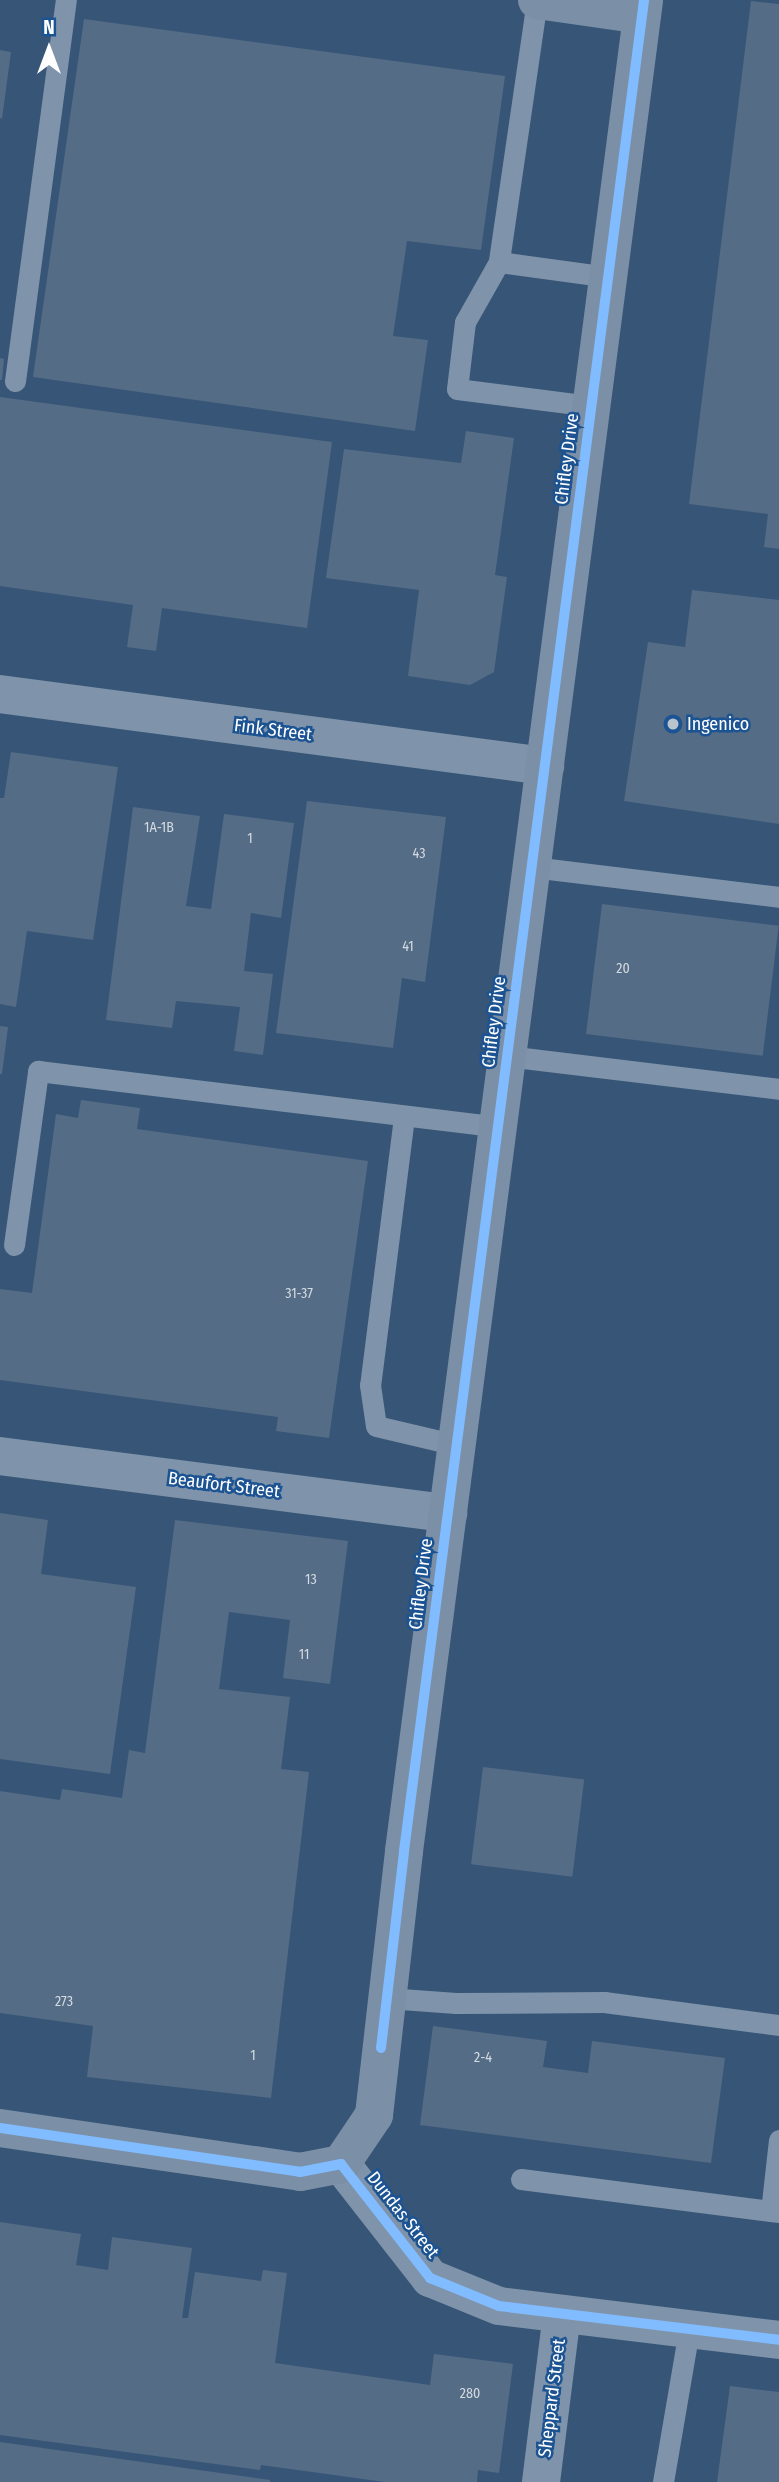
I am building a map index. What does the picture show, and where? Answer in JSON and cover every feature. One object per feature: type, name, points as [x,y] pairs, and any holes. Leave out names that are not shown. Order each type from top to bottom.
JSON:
[{"type":"street","points":[[537,0],[643,7]]},
{"type":"street","name":"Chifley Drive","points":[[341,2164],[374,2115],[448,1513],[643,7]]},
{"type":"street","name":"Fink Street","points":[[0,694],[545,766]]},
{"type":"street","name":"Beaufort Street","points":[[0,1456],[448,1513]]},
{"type":"street","points":[[0,2128],[300,2172],[341,2164]]},
{"type":"street","name":"Dundas Street","points":[[341,2164],[430,2278],[499,2306],[779,2340]]},
{"type":"street","name":"Sheppard Street","points":[[541,2482],[562,2314]]},
{"type":"lane","points":[[15,381],[66,0]]},
{"type":"lane","points":[[537,0],[499,262],[465,322],[457,389],[592,406]]},
{"type":"lane","points":[[499,262],[608,277]]},
{"type":"lane","points":[[532,867],[779,897]]},
{"type":"lane","points":[[507,1056],[779,1089]]},
{"type":"lane","points":[[14,1245],[38,1071],[498,1127]]},
{"type":"lane","points":[[404,1117],[370,1385],[376,1426],[457,1445]]},
{"type":"lane","points":[[387,1998],[456,2003],[604,2002],[779,2025]]},
{"type":"lane","points":[[521,2179],[775,2211],[779,2140]]},
{"type":"lane","points":[[663,2482],[689,2330]]},
{"type":"building","points":[[751,1],[779,4],[779,549],[764,547],[768,514],[689,504]]},
{"type":"building","points":[[84,19],[505,76],[481,250],[407,241],[393,336],[428,340],[415,431],[33,377]]},
{"type":"building","points":[[0,50],[11,52],[2,119],[0,118]]},
{"type":"building","points":[[0,358],[4,359],[2,380],[0,380]]},
{"type":"building","points":[[0,397],[332,442],[307,628],[162,608],[156,651],[127,647],[133,605],[0,586]]},
{"type":"building","points":[[466,431],[514,438],[495,575],[507,577],[494,672],[470,685],[408,676],[419,590],[326,578],[344,449],[461,463]]},
{"type":"building","points":[[692,590],[779,600],[779,824],[624,801],[648,642],[685,647]]},
{"type":"building","points":[[11,752],[118,767],[93,940],[27,931],[16,1007],[0,1004],[0,798],[4,798]]},
{"type":"building","points":[[307,801],[446,817],[425,982],[402,978],[393,1048],[276,1033]]},
{"type":"building","points":[[133,807],[200,816],[186,906],[211,909],[224,814],[294,823],[281,918],[251,913],[244,971],[273,974],[263,1055],[234,1051],[240,1007],[176,1001],[172,1028],[106,1020]]},
{"type":"building","points":[[602,904],[779,926],[763,1056],[586,1034]]},
{"type":"building","points":[[0,1026],[8,1027],[2,1074],[0,1074]]},
{"type":"building","points":[[81,1100],[140,1108],[137,1129],[368,1161],[329,1438],[276,1431],[278,1417],[0,1380],[0,1289],[32,1293],[56,1114],[78,1118]]},
{"type":"building","points":[[0,1513],[48,1520],[41,1574],[136,1587],[110,1774],[0,1759]]},
{"type":"building","points":[[175,1520],[348,1541],[330,1684],[283,1678],[290,1620],[229,1612],[219,1689],[290,1697],[281,1769],[309,1772],[271,2098],[87,2077],[93,2026],[0,2013],[0,1791],[60,1800],[62,1789],[122,1798],[129,1750],[145,1753]]},
{"type":"building","points":[[483,1767],[584,1779],[572,1877],[471,1864]]},
{"type":"building","points":[[433,2026],[547,2041],[543,2067],[588,2073],[592,2041],[725,2058],[711,2163],[420,2125]]},
{"type":"building","points":[[0,2222],[81,2234],[76,2265],[108,2270],[112,2237],[192,2248],[182,2318],[188,2318],[195,2272],[261,2281],[263,2270],[287,2273],[275,2363],[430,2385],[434,2354],[513,2364],[499,2473],[478,2470],[477,2482],[385,2482],[261,2465],[260,2470],[0,2435]]},
{"type":"building","points":[[730,2386],[779,2392],[779,2482],[717,2482]]},
{"type":"building","points":[[0,2442],[270,2480],[270,2482],[0,2482]]},
{"type":"cycle path","points":[[381,2048],[404,1851],[644,0]]},
{"type":"cycle path","points":[[0,2128],[300,2172],[341,2164],[430,2278],[499,2306],[779,2340]]},
{"type":"place","name":"Ingenico","points":[[673,724]]}]
